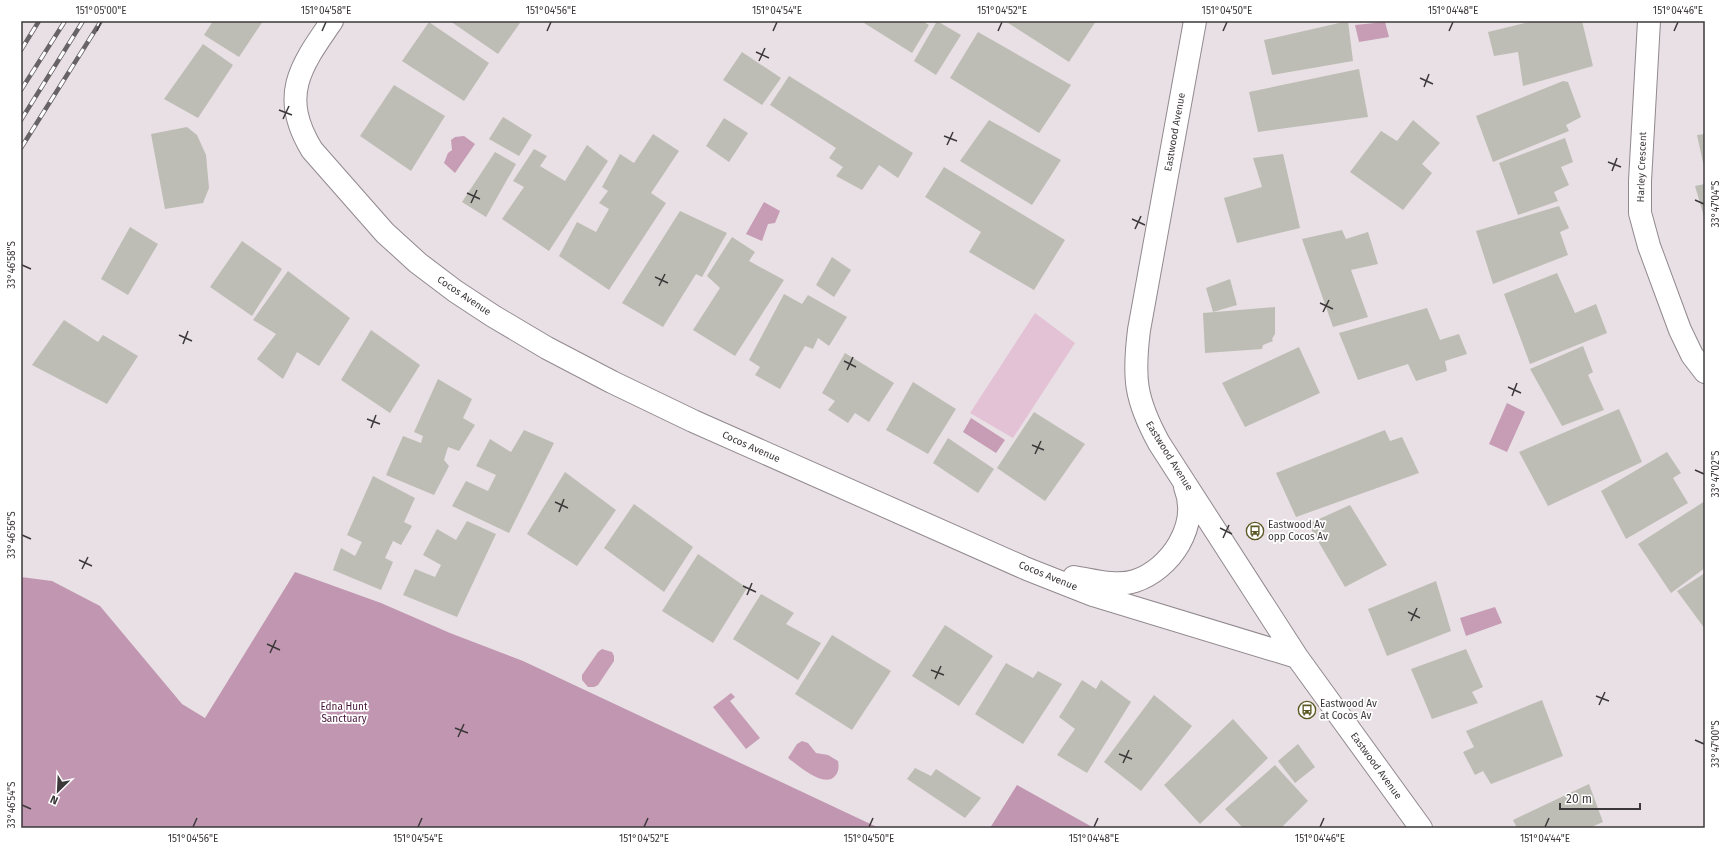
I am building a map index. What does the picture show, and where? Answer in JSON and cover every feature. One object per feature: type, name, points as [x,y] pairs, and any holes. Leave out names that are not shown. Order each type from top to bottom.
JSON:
[{"type":"street","name":"Cocos Avenue","points":[[332,21],[305,61],[298,78],[295,104],[298,120],[304,136],[312,150],[385,233],[418,263],[455,292],[547,348],[693,421],[1027,569],[1101,597],[1297,656]]},
{"type":"street","name":"Eastwood Avenue","points":[[1195,21],[1139,330],[1135,363],[1137,391],[1146,418],[1159,443],[1297,656],[1421,828]]},
{"type":"street","name":"Harley Crescent","points":[[1649,21],[1640,181],[1640,213],[1649,246],[1680,330],[1692,355],[1705,372]]},
{"type":"street","points":[[1027,569],[1115,583],[1134,581],[1153,573],[1170,557],[1182,539],[1188,519],[1189,497],[1180,475]]},
{"type":"shaded area","points":[[1385,22],[1389,37],[1359,42],[1355,25]]},
{"type":"shaded area","points":[[464,136],[475,144],[455,173],[444,163],[448,153],[452,150],[451,140],[455,137]]},
{"type":"shaded area","points":[[764,202],[780,211],[775,223],[768,224],[762,241],[746,234]]},
{"type":"shaded area","points":[[1035,313],[1075,343],[1013,438],[970,413]]},
{"type":"shaded area","points":[[1507,403],[1525,412],[1507,452],[1489,444]]},
{"type":"shaded area","points":[[971,418],[1005,440],[996,453],[963,432]]},
{"type":"shaded area","points":[[1495,607],[1502,623],[1466,636],[1460,618]]},
{"type":"shaded area","points":[[602,649],[612,652],[614,661],[598,685],[588,687],[582,680],[582,675],[598,652]]},
{"type":"shaded area","points":[[731,693],[735,697],[730,701],[760,738],[746,749],[713,707]]},
{"type":"shaded area","points":[[802,741],[808,743],[816,753],[828,755],[838,761],[839,765],[835,776],[824,780],[818,778],[788,758],[797,744]]},
{"type":"green space","name":"Edna Hunt Sanctuary","points":[[295,572],[381,603],[450,633],[523,661],[879,828],[21,828],[21,577],[52,581],[100,606],[182,704],[205,718]]},
{"type":"green space","points":[[1017,785],[1094,828],[990,828]]},
{"type":"building","points":[[213,21],[263,21],[239,57],[204,35]]},
{"type":"building","points":[[450,21],[517,21],[520,23],[498,54]]},
{"type":"building","points":[[861,21],[922,21],[929,25],[912,53]]},
{"type":"building","points":[[937,21],[961,35],[936,75],[914,61]]},
{"type":"building","points":[[1005,21],[1096,21],[1069,62]]},
{"type":"building","points":[[1348,21],[1353,61],[1272,75],[1264,40]]},
{"type":"building","points":[[1533,21],[1582,21],[1593,66],[1523,86],[1518,52],[1494,56],[1488,32]]},
{"type":"building","points":[[429,22],[489,63],[464,101],[402,61]]},
{"type":"building","points":[[978,32],[1071,85],[1039,133],[950,78]]},
{"type":"building","points":[[203,44],[233,65],[198,118],[164,99]]},
{"type":"building","points":[[742,52],[781,78],[762,105],[723,80]]},
{"type":"building","points":[[1359,69],[1368,117],[1258,132],[1249,92]]},
{"type":"building","points":[[789,76],[913,153],[898,178],[879,165],[862,190],[836,176],[843,167],[829,158],[836,148],[770,105]]},
{"type":"building","points":[[1563,81],[1568,82],[1581,117],[1566,125],[1569,131],[1493,162],[1476,116]]},
{"type":"building","points":[[394,85],[445,116],[411,171],[360,136]]},
{"type":"building","points":[[503,117],[532,135],[519,156],[489,139]]},
{"type":"building","points":[[724,118],[748,133],[729,162],[706,146]]},
{"type":"building","points":[[989,120],[1061,160],[1032,205],[960,161]]},
{"type":"building","points":[[1413,120],[1440,143],[1422,164],[1432,173],[1403,210],[1350,172],[1381,131],[1397,141]]},
{"type":"building","points":[[187,127],[197,135],[206,155],[209,188],[203,203],[165,209],[151,134]]},
{"type":"building","points":[[653,134],[679,151],[651,193],[666,203],[609,290],[559,256],[577,222],[596,232],[609,209],[599,203],[608,191],[602,187],[620,154],[634,163]]},
{"type":"building","points":[[1705,134],[1705,167],[1704,167],[1697,135]]},
{"type":"building","points":[[1565,138],[1573,162],[1561,167],[1569,185],[1554,192],[1558,201],[1518,215],[1499,163]]},
{"type":"building","points":[[587,145],[608,161],[549,251],[502,219],[524,187],[513,181],[534,149],[547,156],[540,166],[565,181]]},
{"type":"building","points":[[495,152],[516,164],[486,217],[462,202]]},
{"type":"building","points":[[1283,154],[1300,228],[1237,243],[1224,198],[1262,187],[1253,158]]},
{"type":"building","points":[[944,167],[1065,240],[1034,290],[969,252],[981,232],[925,197]]},
{"type":"building","points":[[1705,184],[1705,220],[1695,186]]},
{"type":"building","points":[[1559,206],[1569,228],[1560,232],[1568,255],[1493,284],[1476,231]]},
{"type":"building","points":[[680,211],[727,233],[702,277],[696,274],[663,327],[622,303]]},
{"type":"building","points":[[130,227],[158,244],[128,295],[101,279]]},
{"type":"building","points":[[1342,230],[1346,239],[1368,232],[1378,264],[1351,270],[1368,317],[1333,327],[1302,239]]},
{"type":"building","points":[[732,237],[755,252],[749,261],[784,280],[735,356],[693,330],[720,288],[707,276]]},
{"type":"building","points":[[242,241],[282,269],[252,316],[210,287]]},
{"type":"building","points":[[832,257],[851,270],[834,297],[816,285]]},
{"type":"building","points":[[288,271],[350,318],[319,366],[297,352],[283,379],[257,359],[276,334],[253,320]]},
{"type":"building","points":[[1557,273],[1575,313],[1596,304],[1607,333],[1530,364],[1504,294]]},
{"type":"building","points":[[1230,279],[1237,305],[1213,312],[1206,288]]},
{"type":"building","points":[[784,294],[802,304],[808,295],[847,317],[829,346],[818,338],[813,349],[805,346],[780,389],[755,375],[760,367],[749,360]]},
{"type":"building","points":[[1275,307],[1275,334],[1272,339],[1273,341],[1263,345],[1262,349],[1205,353],[1203,313]]},
{"type":"building","points":[[1427,308],[1440,340],[1459,334],[1467,354],[1445,361],[1447,371],[1416,381],[1408,364],[1358,380],[1339,333]]},
{"type":"building","points":[[64,320],[98,342],[103,335],[138,356],[107,404],[32,365]]},
{"type":"building","points":[[371,330],[420,365],[390,413],[341,380]]},
{"type":"building","points":[[1583,346],[1593,372],[1588,375],[1604,410],[1562,426],[1530,369]]},
{"type":"building","points":[[1299,347],[1320,393],[1245,427],[1222,383]]},
{"type":"building","points":[[845,353],[894,383],[869,422],[855,413],[848,423],[828,410],[835,401],[822,393]]},
{"type":"building","points":[[438,379],[472,399],[463,418],[475,425],[459,451],[448,447],[444,460],[449,466],[434,495],[386,475],[403,436],[421,443],[423,436],[414,432]]},
{"type":"building","points":[[913,382],[956,409],[928,454],[886,430]]},
{"type":"building","points":[[1619,409],[1642,462],[1548,506],[1519,452]]},
{"type":"building","points":[[1034,412],[1085,444],[1045,501],[997,468]]},
{"type":"building","points":[[524,430],[554,443],[509,533],[452,506],[466,481],[488,491],[496,475],[476,466],[490,439],[511,452]]},
{"type":"building","points":[[1385,430],[1390,441],[1402,437],[1419,473],[1296,517],[1276,473]]},
{"type":"building","points":[[948,438],[994,469],[978,493],[933,463]]},
{"type":"building","points":[[1667,452],[1681,473],[1673,478],[1688,503],[1626,539],[1601,491]]},
{"type":"building","points":[[565,472],[616,510],[577,566],[527,534]]},
{"type":"building","points":[[373,476],[415,498],[404,522],[412,526],[401,545],[393,541],[385,558],[393,562],[381,590],[333,570],[341,548],[355,556],[362,542],[347,535]]},
{"type":"building","points":[[1705,501],[1705,568],[1671,593],[1638,544]]},
{"type":"building","points":[[634,504],[693,547],[664,592],[604,548]]},
{"type":"building","points":[[1350,505],[1387,565],[1345,587],[1308,524]]},
{"type":"building","points":[[467,521],[496,534],[457,617],[403,595],[415,569],[435,577],[441,565],[423,555],[437,529],[456,540]]},
{"type":"building","points":[[698,554],[747,588],[713,643],[662,611]]},
{"type":"building","points":[[1705,573],[1705,629],[1677,591]]},
{"type":"building","points":[[1436,581],[1451,631],[1387,656],[1368,609]]},
{"type":"building","points":[[761,594],[794,613],[786,624],[821,643],[798,680],[733,639]]},
{"type":"building","points":[[945,625],[993,656],[959,706],[912,676]]},
{"type":"building","points":[[832,635],[891,671],[852,730],[795,694]]},
{"type":"building","points":[[1466,649],[1483,687],[1472,692],[1478,703],[1432,719],[1411,669]]},
{"type":"building","points":[[1006,663],[1033,678],[1038,671],[1062,684],[1023,744],[975,714]]},
{"type":"building","points":[[1082,680],[1096,689],[1101,680],[1131,702],[1087,773],[1057,755],[1075,729],[1059,717]]},
{"type":"building","points":[[1154,695],[1192,726],[1141,791],[1104,762]]},
{"type":"building","points":[[1542,700],[1563,756],[1491,784],[1483,771],[1475,775],[1463,752],[1474,747],[1466,731]]},
{"type":"building","points":[[1233,719],[1268,758],[1200,824],[1164,785]]},
{"type":"building","points":[[1298,744],[1315,767],[1295,783],[1278,761]]},
{"type":"building","points":[[1275,765],[1308,801],[1281,828],[1243,828],[1225,809]]},
{"type":"building","points":[[915,768],[931,776],[936,769],[981,798],[965,818],[907,779]]},
{"type":"building","points":[[1589,784],[1603,822],[1589,828],[1517,828],[1513,820]]},
{"type":"railway","points":[[21,50],[39,21]]},
{"type":"railway","points":[[21,90],[65,21]]},
{"type":"railway","points":[[21,120],[83,21]]},
{"type":"railway","points":[[21,148],[101,21]]},
{"type":"place","name":"Eastwood Av opp Cocos Av","points":[[1255,531]]},
{"type":"place","name":"Eastwood Av at Cocos Av","points":[[1307,710]]}]
